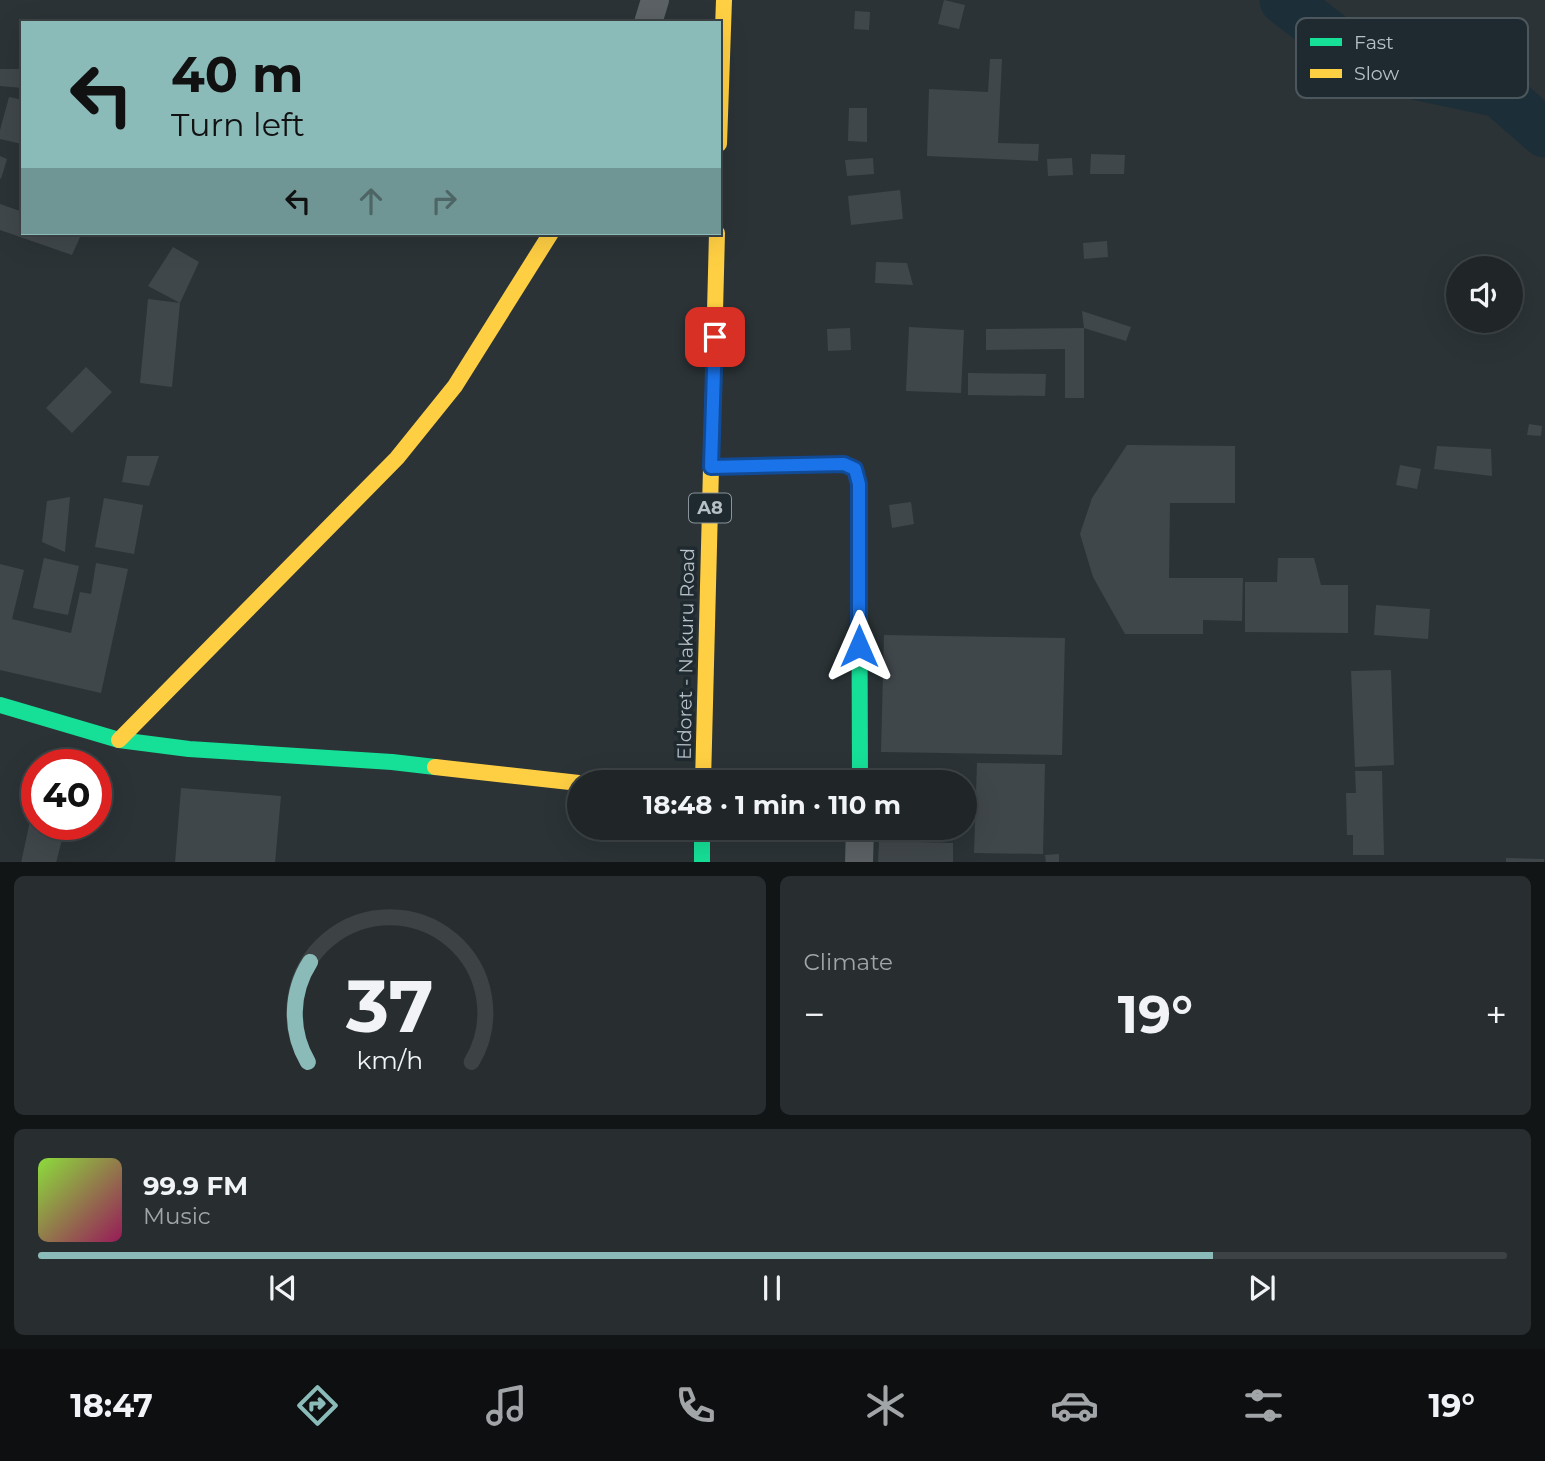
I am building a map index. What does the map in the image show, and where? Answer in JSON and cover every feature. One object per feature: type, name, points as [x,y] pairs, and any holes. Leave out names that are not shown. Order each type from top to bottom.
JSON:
[{"type":"main road","points":[[721,86],[724,0]]},
{"type":"main road","points":[[119,740],[397,458],[455,386],[550,235]]},
{"type":"main road","name":"Eldoret - Nakuru Road","points":[[703,770],[717,235]]},
{"type":"main road","points":[[711,467],[844,464],[855,469],[859,484],[860,770]]},
{"type":"main road","points":[[0,705],[119,740],[189,748],[392,762],[567,782]]},
{"type":"main road","points":[[702,840],[702,862]]},
{"type":"street","points":[[649,21],[655,0]]},
{"type":"street","points":[[859,862],[860,840]]},
{"type":"building","points":[[944,0],[965,5],[959,29],[938,24]]},
{"type":"building","points":[[855,11],[870,12],[869,30],[854,29]]},
{"type":"building","points":[[990,59],[1002,59],[998,143],[1039,144],[1038,161],[927,156],[929,89],[988,92]]},
{"type":"building","points":[[0,69],[21,69],[21,88],[0,86]]},
{"type":"building","points":[[9,97],[21,100],[21,144],[0,139]]},
{"type":"building","points":[[849,108],[867,108],[867,142],[848,141]]},
{"type":"building","points":[[1091,154],[1125,155],[1124,174],[1090,174]]},
{"type":"building","points":[[0,156],[7,159],[1,179],[0,178]]},
{"type":"building","points":[[873,158],[874,174],[847,176],[845,160]]},
{"type":"building","points":[[1072,158],[1073,175],[1048,176],[1047,159]]},
{"type":"building","points":[[900,190],[903,219],[851,225],[848,196]]},
{"type":"building","points":[[0,204],[21,211],[21,235],[81,235],[72,255],[0,230]]},
{"type":"building","points":[[1107,241],[1108,257],[1084,259],[1083,243]]},
{"type":"building","points":[[173,247],[199,262],[180,303],[148,286]]},
{"type":"building","points":[[876,262],[907,263],[913,285],[875,283]]},
{"type":"building","points":[[148,299],[180,303],[172,387],[140,383]]},
{"type":"building","points":[[1082,311],[1131,327],[1126,341],[1084,328]]},
{"type":"building","points":[[909,327],[964,330],[961,393],[906,391]]},
{"type":"building","points":[[850,328],[851,350],[828,351],[827,329]]},
{"type":"building","points":[[1084,328],[1084,398],[1065,398],[1065,349],[986,350],[986,329]]},
{"type":"building","points":[[86,367],[112,392],[72,433],[46,408]]},
{"type":"building","points":[[968,373],[1046,374],[1045,396],[968,395]]},
{"type":"building","points":[[1529,424],[1542,426],[1541,436],[1527,435]]},
{"type":"building","points":[[1127,445],[1235,446],[1235,503],[1170,503],[1169,578],[1243,578],[1242,621],[1203,620],[1203,634],[1125,634],[1093,577],[1080,534],[1092,498]]},
{"type":"building","points":[[1437,446],[1491,449],[1492,476],[1434,469]]},
{"type":"building","points":[[127,456],[159,456],[149,486],[122,482]]},
{"type":"building","points":[[1400,465],[1421,469],[1417,489],[1396,485]]},
{"type":"building","points":[[70,497],[65,552],[42,542],[47,501]]},
{"type":"building","points":[[104,498],[143,505],[134,554],[95,547]]},
{"type":"building","points":[[911,502],[914,524],[892,528],[889,505]]},
{"type":"building","points":[[44,558],[79,566],[68,615],[33,608]]},
{"type":"building","points":[[1278,558],[1314,558],[1321,585],[1348,585],[1348,633],[1245,632],[1245,582],[1277,582]]},
{"type":"building","points":[[96,563],[128,569],[101,693],[0,670],[0,564],[24,570],[12,619],[71,633],[80,592],[91,594]]},
{"type":"building","points":[[1376,605],[1430,609],[1428,639],[1374,635]]},
{"type":"building","points":[[884,635],[1065,638],[1062,755],[881,752]]},
{"type":"building","points":[[1391,670],[1394,765],[1355,767],[1351,671]]},
{"type":"building","points":[[977,763],[1045,764],[1043,854],[974,853],[974,840],[977,840]]},
{"type":"building","points":[[1355,771],[1382,771],[1384,855],[1353,855],[1353,835],[1347,835],[1346,793],[1356,793]]},
{"type":"building","points":[[181,788],[281,796],[275,862],[175,862]]},
{"type":"building","points":[[26,840],[62,840],[56,862],[21,862]]},
{"type":"building","points":[[879,841],[953,843],[953,862],[878,862]]},
{"type":"building","points":[[1059,854],[1059,862],[1046,862],[1045,855]]},
{"type":"building","points":[[1506,858],[1544,859],[1544,862],[1506,862]]},
{"type":"waterway","points":[[1284,0],[1307,18]]},
{"type":"waterway","points":[[1505,98],[1545,133]]},
{"type":"traffic: fast","points":[[711,467],[844,464],[855,469],[859,484],[860,770]]},
{"type":"traffic: fast","points":[[0,705],[119,740],[189,749],[435,767]]},
{"type":"traffic: fast","points":[[702,840],[702,862]]},
{"type":"traffic: slow","points":[[721,86],[724,0]]},
{"type":"traffic: slow","points":[[119,740],[397,458],[455,386],[550,235]]},
{"type":"traffic: slow","points":[[703,770],[717,235]]},
{"type":"traffic: slow","points":[[435,767],[567,782]]},
{"type":"route","points":[[715,337],[711,467],[844,464],[855,469],[859,484],[859,646]]}]
